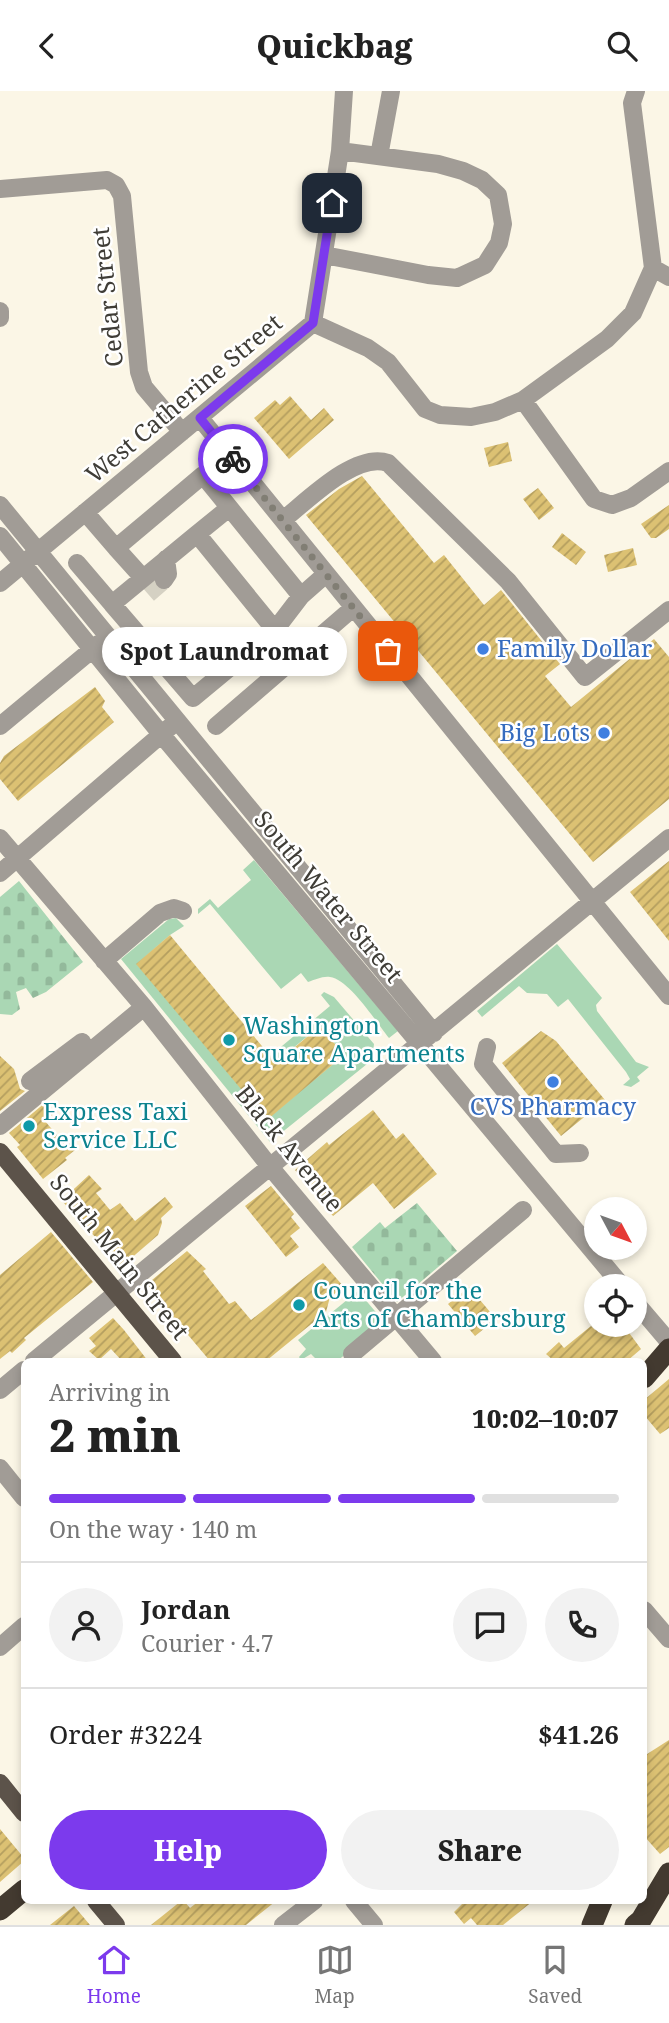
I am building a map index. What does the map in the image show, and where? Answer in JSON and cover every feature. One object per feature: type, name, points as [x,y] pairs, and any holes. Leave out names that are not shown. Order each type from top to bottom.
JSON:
[{"type":"highway","points":[[647,1375],[669,1349]]},
{"type":"highway","points":[[647,1879],[669,1873]]},
{"type":"highway","points":[[644,1915],[669,1873]]},
{"type":"highway","points":[[0,1910],[21,1892]]},
{"type":"main road","name":"South Main Street","points":[[0,1151],[170,1358]]},
{"type":"main road","points":[[0,1783],[21,1809]]},
{"type":"main road","points":[[98,1904],[116,1925]]},
{"type":"main road","points":[[598,1908],[610,1925]]},
{"type":"street","points":[[313,323],[341,151],[344,91]]},
{"type":"street","points":[[379,156],[391,91]]},
{"type":"street","name":"West Catherine Street","points":[[0,583],[313,323],[368,348],[388,362],[425,409],[440,415],[471,417],[495,412],[523,400],[607,339],[633,313],[661,272],[632,103],[636,91]]},
{"type":"street","points":[[324,255],[457,278],[485,265],[499,243],[503,224],[498,195],[482,180],[463,171],[438,164],[341,151]]},
{"type":"street","name":"Cedar Street","points":[[0,189],[107,180],[116,185],[122,196],[139,372],[145,387],[182,432]]},
{"type":"street","points":[[0,311],[0,318]]},
{"type":"street","points":[[523,400],[594,499],[611,505],[631,498],[669,471]]},
{"type":"street","points":[[200,418],[669,996]]},
{"type":"street","points":[[282,520],[353,467],[372,461],[388,463],[508,582],[585,677],[669,610]]},
{"type":"street","points":[[116,548],[203,475],[301,596]]},
{"type":"street","points":[[0,505],[30,558]]},
{"type":"street","points":[[112,604],[140,587],[166,559],[229,507]]},
{"type":"street","points":[[85,512],[116,548],[140,587]]},
{"type":"street","points":[[197,534],[275,630]]},
{"type":"street","name":"South Water Street","points":[[0,536],[30,558],[107,637],[435,1033]]},
{"type":"street","name":"South Water Street","points":[[30,558],[93,649],[161,734],[612,1274]]},
{"type":"street","points":[[164,580],[168,574],[166,559]]},
{"type":"street","points":[[77,563],[193,698],[275,630],[301,596],[326,574]]},
{"type":"street","points":[[216,726],[353,608]]},
{"type":"street","points":[[0,726],[107,637]]},
{"type":"street","points":[[0,873],[177,721]]},
{"type":"street","name":"Black Avenue","points":[[0,838],[144,1007],[271,1168],[431,1358]]},
{"type":"street","points":[[38,1358],[669,838]]},
{"type":"street","points":[[104,961],[160,913],[174,908],[183,911]]},
{"type":"street","points":[[0,1126],[144,1007]]},
{"type":"street","points":[[30,1081],[82,1042]]},
{"type":"street","points":[[488,1047],[483,1064],[556,1154],[580,1153]]},
{"type":"street","points":[[352,1354],[523,1209]]},
{"type":"street","points":[[647,1316],[669,1342]]},
{"type":"street","points":[[0,1390],[21,1372]]},
{"type":"street","points":[[0,1468],[21,1494]]},
{"type":"street","points":[[647,1611],[663,1619],[669,1639]]},
{"type":"street","points":[[0,1647],[21,1629]]},
{"type":"street","points":[[284,1925],[310,1904]]},
{"type":"street","points":[[356,1904],[374,1925]]},
{"type":"green space","points":[[254,860],[398,1031],[389,1038],[354,993],[330,977],[308,982],[301,973],[281,989],[210,904],[198,914],[198,909],[210,899],[218,908],[251,880],[243,870]]},
{"type":"green space","points":[[19,881],[83,962],[46,992],[33,998],[26,988],[16,992],[20,1009],[12,1015],[0,1014],[0,897]]},
{"type":"green space","points":[[176,918],[184,926],[137,964],[267,1119],[344,1055],[320,1026],[276,1062],[270,1056],[330,1006],[321,995],[324,992],[334,997],[374,1044],[372,1060],[270,1142],[121,959],[169,919]]},
{"type":"green space","points":[[557,944],[602,998],[596,1005],[597,1011],[636,1062],[649,1067],[637,1077],[640,1081],[631,1087],[623,1085],[630,1079],[626,1072],[568,999],[558,1007],[547,994],[527,993],[519,986],[482,1017],[477,1011]]},
{"type":"green space","points":[[417,1203],[457,1251],[397,1302],[352,1247],[380,1222],[385,1228]]},
{"type":"green space","points":[[358,1291],[385,1323],[341,1358],[315,1358],[311,1354],[300,1358],[306,1349],[298,1340]]},
{"type":"building","points":[[290,396],[311,420],[324,408],[334,420],[289,459],[254,418],[275,400],[280,405]]},
{"type":"building","points":[[508,442],[512,461],[489,467],[484,448]]},
{"type":"building","points":[[362,476],[434,563],[444,555],[484,605],[501,590],[560,664],[545,676],[571,707],[654,639],[669,657],[669,799],[593,862],[306,515],[339,489]]},
{"type":"building","points":[[538,488],[554,508],[539,520],[523,499]]},
{"type":"building","points":[[669,505],[669,529],[656,538],[651,538],[641,524]]},
{"type":"building","points":[[562,533],[586,552],[576,565],[552,547]]},
{"type":"building","points":[[633,548],[637,565],[608,572],[604,555]]},
{"type":"building","points":[[95,687],[105,701],[102,707],[114,722],[18,801],[0,779],[0,763],[4,756]]},
{"type":"building","points":[[669,861],[669,941],[630,892]]},
{"type":"building","name":"Washington Square Apartments","points":[[170,935],[276,1063],[320,1026],[344,1055],[267,1120],[136,964]]},
{"type":"building","name":"CVS Pharmacy","points":[[541,1031],[556,1041],[605,1100],[561,1136],[502,1063]]},
{"type":"building","points":[[0,1056],[14,1069],[20,1089],[25,1091],[0,1111]]},
{"type":"building","points":[[46,1102],[53,1114],[45,1121],[61,1140],[65,1137],[75,1150],[43,1179],[9,1133]]},
{"type":"building","points":[[373,1110],[396,1139],[403,1133],[437,1174],[394,1209],[373,1183],[333,1216],[295,1170],[327,1142],[329,1145]]},
{"type":"building","points":[[89,1175],[102,1189],[96,1193],[110,1210],[120,1203],[135,1221],[165,1197],[173,1207],[161,1218],[158,1235],[121,1267],[62,1200]]},
{"type":"building","points":[[271,1186],[294,1214],[291,1217],[300,1228],[290,1236],[299,1247],[286,1257],[245,1206]]},
{"type":"building","points":[[51,1232],[93,1282],[24,1338],[26,1340],[12,1353],[10,1351],[0,1359],[0,1275]]},
{"type":"building","points":[[187,1251],[206,1269],[203,1271],[229,1304],[235,1301],[251,1320],[323,1263],[344,1287],[330,1297],[326,1312],[270,1358],[207,1358],[146,1285]]},
{"type":"building","points":[[469,1287],[496,1319],[475,1336],[448,1304]]},
{"type":"building","points":[[113,1318],[146,1358],[119,1358],[111,1349],[101,1358],[97,1358],[89,1351],[96,1346],[89,1338]]},
{"type":"building","points":[[584,1332],[584,1337],[632,1337],[641,1349],[630,1358],[551,1358],[546,1354],[559,1342],[564,1348]]},
{"type":"building","points":[[669,1379],[669,1428],[660,1434],[647,1419],[647,1397]]},
{"type":"building","points":[[669,1740],[669,1847],[660,1854],[647,1839],[647,1754]]},
{"type":"building","points":[[0,1829],[21,1854],[21,1864],[0,1882]]},
{"type":"building","points":[[177,1904],[187,1904],[190,1908],[195,1904],[272,1904],[246,1925],[151,1925]]},
{"type":"building","points":[[462,1904],[529,1904],[503,1925],[477,1925],[471,1918],[464,1924],[454,1912]]},
{"type":"building","points":[[74,1906],[90,1925],[50,1925]]},
{"type":"tunnel","points":[[148,594],[164,580]]},
{"type":"way so far","points":[[233,459],[388,651]]},
{"type":"place","name":"Family Dollar","points":[[483,649]]},
{"type":"place","name":"Spot Laundromat","points":[[388,651]]},
{"type":"place","name":"Big Lots","points":[[604,733]]},
{"type":"place","name":"Washington Square Apartments","points":[[229,1040]]},
{"type":"place","name":"CVS Pharmacy","points":[[553,1082]]},
{"type":"place","name":"Express Taxi Service LLC","points":[[29,1126]]},
{"type":"place","name":"Council for the Arts of Chambersburg","points":[[299,1305]]},
{"type":"route","points":[[233,459],[200,418],[313,323],[332,203]]}]
